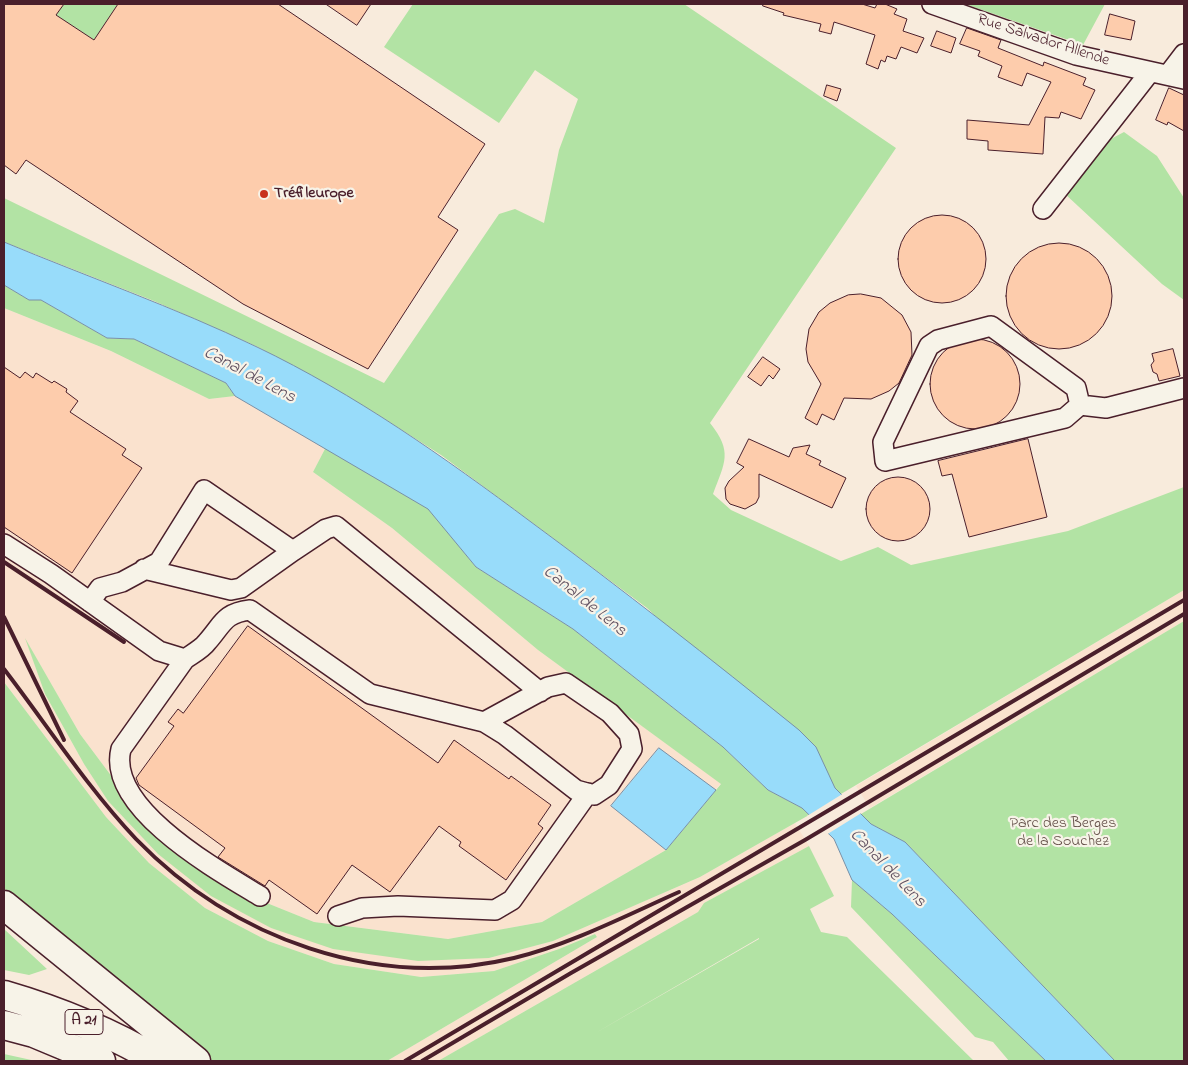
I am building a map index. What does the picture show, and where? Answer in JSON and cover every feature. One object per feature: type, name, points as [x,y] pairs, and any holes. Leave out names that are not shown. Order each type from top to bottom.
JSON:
[{"type":"highway","points":[[4,905],[196,1061]]},
{"type":"highway","name":"A 21","points":[[4,995],[43,1006],[92,1025],[159,1061]]},
{"type":"highway","name":"A 21","points":[[4,1025],[34,1033],[101,1061]]},
{"type":"street","name":"Rue Salvador Allende","points":[[932,4],[1076,55],[1168,76]]},
{"type":"street","points":[[1043,209],[1168,76],[1184,54]]},
{"type":"street","points":[[1080,405],[1076,388],[991,326],[938,340],[929,346],[883,442],[885,461],[1065,418],[1080,405],[1106,408],[1184,388]]},
{"type":"street","points":[[90,602],[100,588],[122,582],[159,562],[204,490],[293,551]]},
{"type":"street","points":[[144,569],[231,590],[241,588],[326,529],[336,526],[540,692]]},
{"type":"street","points":[[4,544],[159,651],[185,659]]},
{"type":"street","points":[[260,896],[206,863],[144,813],[123,782],[118,762],[121,749],[185,659],[207,643],[217,627],[235,612],[250,610],[370,694],[484,722],[505,734],[576,790],[594,794],[609,785],[632,749],[629,734],[610,713],[566,683],[540,692],[484,722]]},
{"type":"street","points":[[338,916],[362,908],[398,906],[495,910],[512,900],[588,793]]},
{"type":"shaded area","points":[[4,308],[111,351],[209,399],[235,396],[326,447],[313,472],[392,528],[538,650],[721,783],[666,850],[542,922],[448,939],[314,922],[242,893],[130,801],[80,734],[27,642],[45,694],[84,764],[108,801],[158,854],[271,928],[489,958],[553,941],[700,877],[795,823],[809,846],[704,903],[698,912],[438,1061],[387,1061],[597,937],[595,934],[559,949],[494,971],[421,977],[334,964],[268,941],[205,908],[149,863],[106,817],[4,682]]},
{"type":"shaded area","points":[[1184,590],[1184,621],[870,808],[856,786]]},
{"type":"green space","points":[[64,4],[118,4],[94,40],[56,15]]},
{"type":"green space","points":[[413,4],[684,4],[896,148],[710,423],[722,442],[725,457],[713,494],[731,510],[841,561],[878,547],[911,565],[1068,531],[1184,487],[1184,590],[841,794],[647,608],[441,455],[372,411],[258,347],[154,301],[4,242],[4,198],[384,383],[499,214],[515,209],[544,223],[559,150],[578,99],[535,70],[499,123],[384,47]]},
{"type":"green space","points":[[965,4],[1105,4],[1083,45]]},
{"type":"green space","points":[[1124,132],[1157,156],[1184,198],[1184,300],[1162,284],[1064,193],[1107,141]]},
{"type":"green space","points":[[4,285],[29,300],[41,300],[107,338],[134,339],[226,383],[235,396],[209,399],[111,351],[4,308]]},
{"type":"green space","points":[[326,447],[429,509],[476,567],[573,629],[723,747],[768,790],[802,808],[809,815],[700,877],[553,941],[489,958],[418,961],[333,949],[271,928],[211,896],[158,854],[108,801],[84,764],[45,694],[25,638],[80,734],[130,801],[242,893],[314,922],[448,939],[542,922],[666,850],[721,784],[538,650],[392,528],[313,472]]},
{"type":"green space","name":"Parc des Berges de la Souchez","points":[[1184,621],[1184,1061],[1115,1061],[905,842],[871,824],[861,814]]},
{"type":"green space","points":[[4,682],[106,817],[149,863],[205,908],[268,941],[334,964],[421,977],[494,971],[559,949],[595,934],[597,937],[387,1061],[213,1061],[4,888]]},
{"type":"green space","points":[[809,846],[834,896],[810,909],[821,932],[847,937],[974,1061],[438,1061],[698,912],[704,903]],"holes":[[[759,938],[759,939],[592,1035]]]},
{"type":"green space","points":[[852,880],[892,914],[1046,1061],[1009,1061],[993,1042],[975,1037],[851,907]]},
{"type":"green space","points":[[4,929],[47,969],[29,975],[4,970]]},
{"type":"green space","points":[[4,1054],[36,1061],[4,1061]]},
{"type":"water","name":"Canal de Lens","points":[[4,242],[226,332],[293,365],[364,406],[432,450],[565,547],[799,730],[816,747],[835,788],[871,824],[905,842],[1115,1061],[1046,1061],[892,914],[852,880],[834,839],[802,808],[768,790],[723,747],[573,629],[476,567],[428,509],[235,396],[226,383],[134,339],[107,338],[41,300],[29,300],[4,285]]},
{"type":"water","points":[[659,748],[716,790],[666,850],[611,806]]},
{"type":"pier","points":[[844,793],[863,812],[826,835],[807,816]]},
{"type":"building","name":"Tréfileurope","points":[[4,4],[64,4],[56,15],[94,40],[118,4],[278,4],[485,144],[438,217],[458,230],[368,369],[243,304],[26,160],[16,174],[4,165]]},
{"type":"building","points":[[326,4],[371,4],[357,25]]},
{"type":"building","points":[[763,4],[862,4],[875,8],[877,4],[885,4],[897,9],[894,14],[907,19],[903,31],[924,38],[917,53],[901,47],[896,59],[887,56],[885,62],[881,60],[878,69],[866,64],[875,35],[834,22],[831,34],[819,31],[821,24],[783,15],[784,13],[763,6]]},
{"type":"building","points":[[1110,14],[1135,21],[1131,40],[1105,35]]},
{"type":"building","points":[[967,28],[1001,40],[998,48],[1043,66],[1044,62],[1086,78],[1083,85],[1095,90],[1081,119],[1061,112],[1059,118],[1045,117],[1043,154],[988,150],[988,141],[967,139],[967,120],[1029,125],[1051,82],[1027,73],[1022,86],[998,77],[1002,66],[978,56],[980,51],[960,44]]},
{"type":"building","points":[[937,31],[956,38],[951,53],[931,46]]},
{"type":"building","points":[[827,85],[841,89],[837,101],[824,96]]},
{"type":"building","points":[[1169,88],[1184,95],[1184,131],[1168,122],[1167,125],[1156,120]]},
{"type":"building","points":[[942,215],[959,219],[973,228],[982,242],[986,259],[982,276],[973,290],[959,299],[942,303],[925,299],[911,290],[902,276],[898,259],[902,242],[911,228],[925,219]]},
{"type":"building","points":[[1059,243],[1079,247],[1096,259],[1108,276],[1112,296],[1108,316],[1096,333],[1079,345],[1059,349],[1039,345],[1022,333],[1010,316],[1006,296],[1010,276],[1022,259],[1039,247]]},
{"type":"building","points":[[861,294],[881,298],[902,315],[911,332],[912,355],[899,383],[889,391],[871,399],[844,398],[834,420],[822,414],[817,425],[805,418],[821,384],[808,362],[806,349],[809,329],[819,312],[830,303],[848,295]]},
{"type":"building","points":[[975,339],[992,343],[1007,352],[1016,367],[1020,384],[1016,401],[1007,416],[992,425],[975,429],[958,425],[943,416],[934,401],[930,384],[934,367],[943,352],[958,343]]},
{"type":"building","points":[[1173,349],[1180,376],[1159,381],[1151,365],[1154,361],[1152,354]]},
{"type":"building","points":[[763,357],[780,369],[773,379],[769,375],[761,386],[748,377]]},
{"type":"building","points":[[4,367],[20,378],[25,372],[33,378],[36,373],[52,383],[54,381],[67,389],[66,392],[78,401],[70,412],[126,449],[122,455],[142,468],[72,573],[4,527]]},
{"type":"building","points":[[749,439],[789,457],[793,448],[810,445],[806,454],[821,461],[819,465],[846,478],[832,508],[759,474],[759,497],[756,503],[745,509],[730,504],[726,499],[725,488],[729,481],[744,467],[737,463]]},
{"type":"building","points":[[1028,439],[1047,517],[969,537],[952,474],[942,476],[938,461]]},
{"type":"building","points":[[892,477],[904,477],[921,486],[928,497],[930,509],[928,521],[921,532],[904,541],[892,541],[880,536],[871,527],[866,515],[866,503],[871,491],[880,482]]},
{"type":"building","points":[[248,626],[438,763],[454,740],[509,779],[511,776],[551,805],[538,824],[543,828],[506,880],[459,846],[461,842],[439,826],[390,892],[352,865],[317,914],[269,880],[265,886],[218,857],[225,848],[139,785],[136,778],[174,726],[168,722],[178,709],[183,713]]},
{"type":"railway","points":[[4,562],[124,642]]},
{"type":"railway","points":[[405,1061],[1184,600]]},
{"type":"railway","points":[[422,1061],[571,973],[805,840],[1184,614]]},
{"type":"railway","points":[[4,617],[64,740]]},
{"type":"railway","points":[[4,669],[68,756],[118,819],[136,839],[174,874],[217,904],[262,929],[310,948],[359,961],[410,967],[462,966],[514,958],[556,945],[598,929],[679,892]]},
{"type":"place","name":"Tréfileurope","points":[[264,194]]}]
